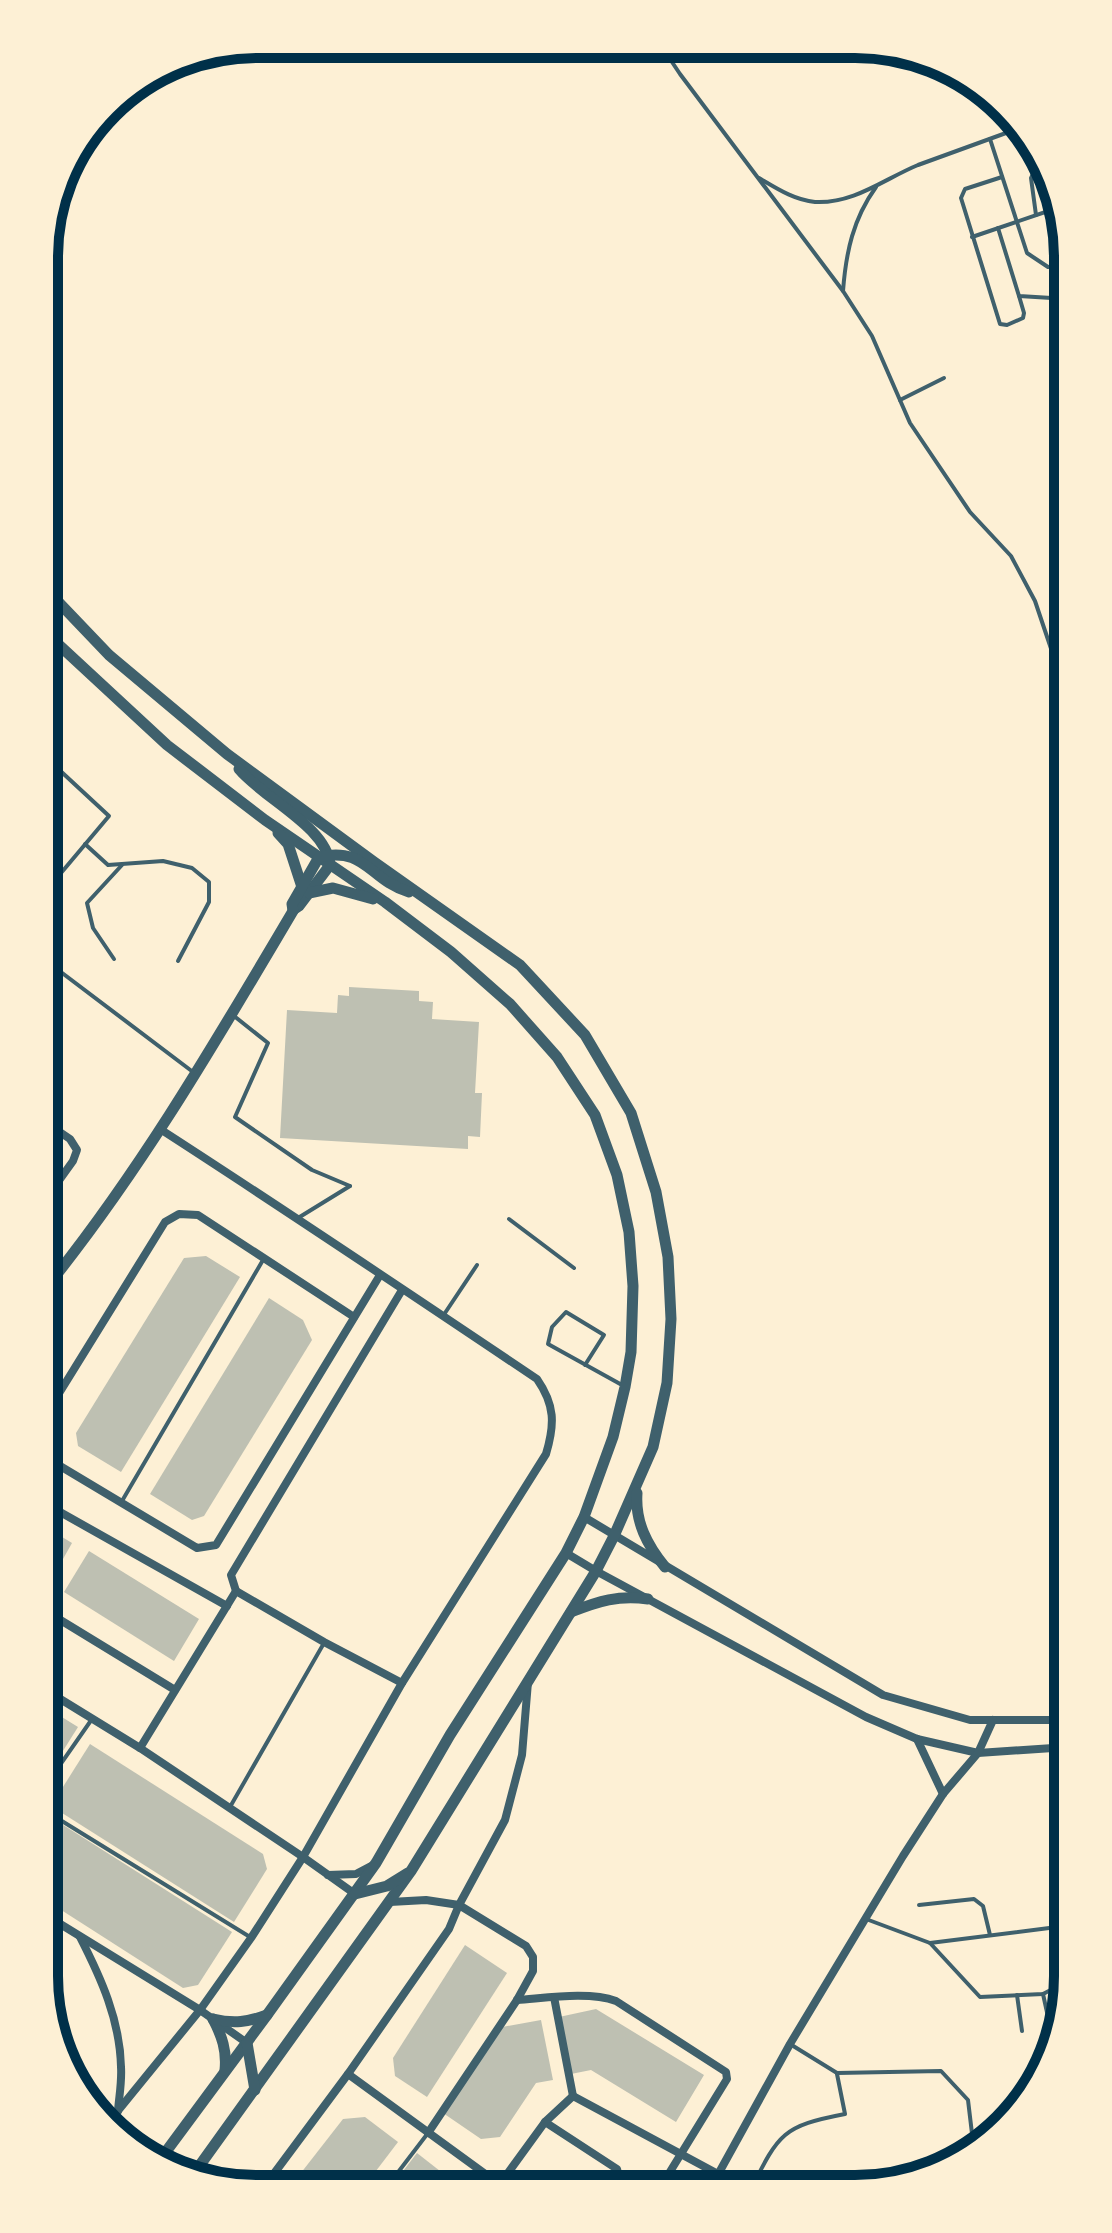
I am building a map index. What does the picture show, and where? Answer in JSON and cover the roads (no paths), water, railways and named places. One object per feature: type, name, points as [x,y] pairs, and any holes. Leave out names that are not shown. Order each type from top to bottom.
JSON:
[{"type":"street","points":[[58,602],[109,655],[227,754],[520,965],[585,1035],[631,1113],[658,1205],[668,1257],[671,1319],[667,1383],[653,1447],[596,1571],[411,1871],[199,2166]]},
{"type":"street","points":[[58,644],[167,745],[265,820],[385,902],[451,952],[510,1004],[557,1057],[595,1115],[617,1175],[629,1232],[633,1286],[631,1352],[613,1437],[584,1517],[566,1553],[450,1735],[376,1863],[166,2152]]},
{"type":"street","points":[[227,754],[249,781],[315,833],[326,859]]},
{"type":"street","points":[[265,820],[288,844],[306,890]]},
{"type":"street","points":[[58,1273],[160,1129],[293,911],[292,904],[306,890],[326,859],[343,853],[354,857],[400,889],[422,896]]},
{"type":"street","points":[[306,890],[333,888],[385,902]]},
{"type":"street","points":[[115,2115],[200,2010],[303,1857],[402,1683],[546,1454],[552,1435],[553,1414],[547,1393],[537,1379],[160,1129]]},
{"type":"street","points":[[58,1131],[70,1139],[77,1150],[58,1182]]},
{"type":"street","points":[[58,1395],[165,1222],[179,1214],[198,1215],[354,1317]]},
{"type":"street","points":[[58,1465],[197,1548],[216,1545],[380,1275]]},
{"type":"street","points":[[402,1290],[231,1575],[236,1591],[402,1683]]},
{"type":"street","points":[[637,1484],[637,1510],[643,1535],[665,1567]]},
{"type":"street","points":[[58,1511],[227,1606]]},
{"type":"street","points":[[584,1517],[883,1695],[970,1720],[1054,1720]]},
{"type":"street","points":[[566,1553],[866,1717],[917,1739],[978,1753],[1054,1748]]},
{"type":"street","points":[[140,1748],[236,1591]]},
{"type":"street","points":[[571,1612],[609,1599],[648,1599]]},
{"type":"street","points":[[58,1619],[175,1690]]},
{"type":"street","points":[[273,2175],[449,1929],[505,1820],[522,1755],[528,1681]]},
{"type":"street","points":[[58,1698],[230,1807],[355,1894],[387,1886],[411,1871]]},
{"type":"street","points":[[573,2096],[718,2174],[790,2044],[943,1794],[978,1753],[993,1720]]},
{"type":"street","points":[[917,1739],[943,1794]]},
{"type":"street","points":[[328,1875],[356,1874],[376,1863]]},
{"type":"street","points":[[390,1902],[426,1900],[459,1905],[526,1946],[533,1957],[533,1971],[517,2000],[428,2133]]},
{"type":"street","points":[[58,1923],[200,2010],[247,2043],[255,2090]]},
{"type":"street","points":[[80,1936],[102,1979],[115,2021],[121,2067],[118,2111]]},
{"type":"street","points":[[554,1997],[573,2096]]},
{"type":"street","points":[[517,2000],[605,1997],[726,2072],[727,2079],[669,2175]]},
{"type":"street","points":[[213,2019],[241,2023],[267,2015]]},
{"type":"street","points":[[213,2019],[226,2058],[224,2074]]},
{"type":"street","points":[[348,2074],[483,2175]]},
{"type":"street","points":[[506,2175],[545,2122],[573,2096]]},
{"type":"street","points":[[545,2122],[617,2169],[617,2175]]},
{"type":"lane","points":[[669,58],[843,291],[872,336],[910,423],[970,512],[1011,556],[1035,601],[1054,654]]},
{"type":"lane","points":[[757,177],[786,194],[814,202],[854,197],[915,166],[1009,132]]},
{"type":"lane","points":[[990,139],[1027,253],[1048,267],[1054,267]]},
{"type":"lane","points":[[1034,171],[1031,178],[1036,215]]},
{"type":"lane","points":[[998,228],[1024,313],[1023,318],[1007,325],[1000,324],[961,198],[965,189],[1002,177]]},
{"type":"lane","points":[[843,291],[845,256],[854,225],[863,204],[877,185]]},
{"type":"lane","points":[[972,237],[1048,211]]},
{"type":"lane","points":[[1019,296],[1054,298]]},
{"type":"lane","points":[[900,400],[944,378]]},
{"type":"lane","points":[[58,769],[109,816],[58,876]]},
{"type":"lane","points":[[85,844],[108,865],[163,861],[192,868],[209,882],[209,902],[178,961]]},
{"type":"lane","points":[[114,959],[93,928],[87,903],[122,865]]},
{"type":"lane","points":[[58,970],[195,1074]]},
{"type":"lane","points":[[232,1014],[268,1043],[235,1117],[312,1170],[350,1186],[298,1218]]},
{"type":"lane","points":[[509,1219],[574,1268]]},
{"type":"lane","points":[[121,1503],[264,1258]]},
{"type":"lane","points":[[443,1316],[477,1265]]},
{"type":"lane","points":[[585,1365],[604,1335],[566,1312],[552,1327],[548,1344],[585,1365],[625,1387]]},
{"type":"lane","points":[[230,1807],[324,1642]]},
{"type":"lane","points":[[58,1768],[92,1719]]},
{"type":"lane","points":[[58,1819],[251,1938]]},
{"type":"lane","points":[[919,1905],[974,1899],[983,1906],[990,1935]]},
{"type":"lane","points":[[866,1919],[930,1943],[980,1997],[1043,1994],[1054,1988]]},
{"type":"lane","points":[[930,1943],[1054,1927]]},
{"type":"lane","points":[[1043,1994],[1049,2020]]},
{"type":"lane","points":[[1017,1995],[1022,2031]]},
{"type":"lane","points":[[790,2044],[837,2073],[941,2071],[968,2100],[972,2136]]},
{"type":"lane","points":[[758,2175],[771,2151],[787,2132],[802,2124],[845,2114],[837,2073]]},
{"type":"lane","points":[[396,2175],[428,2133]]}]
